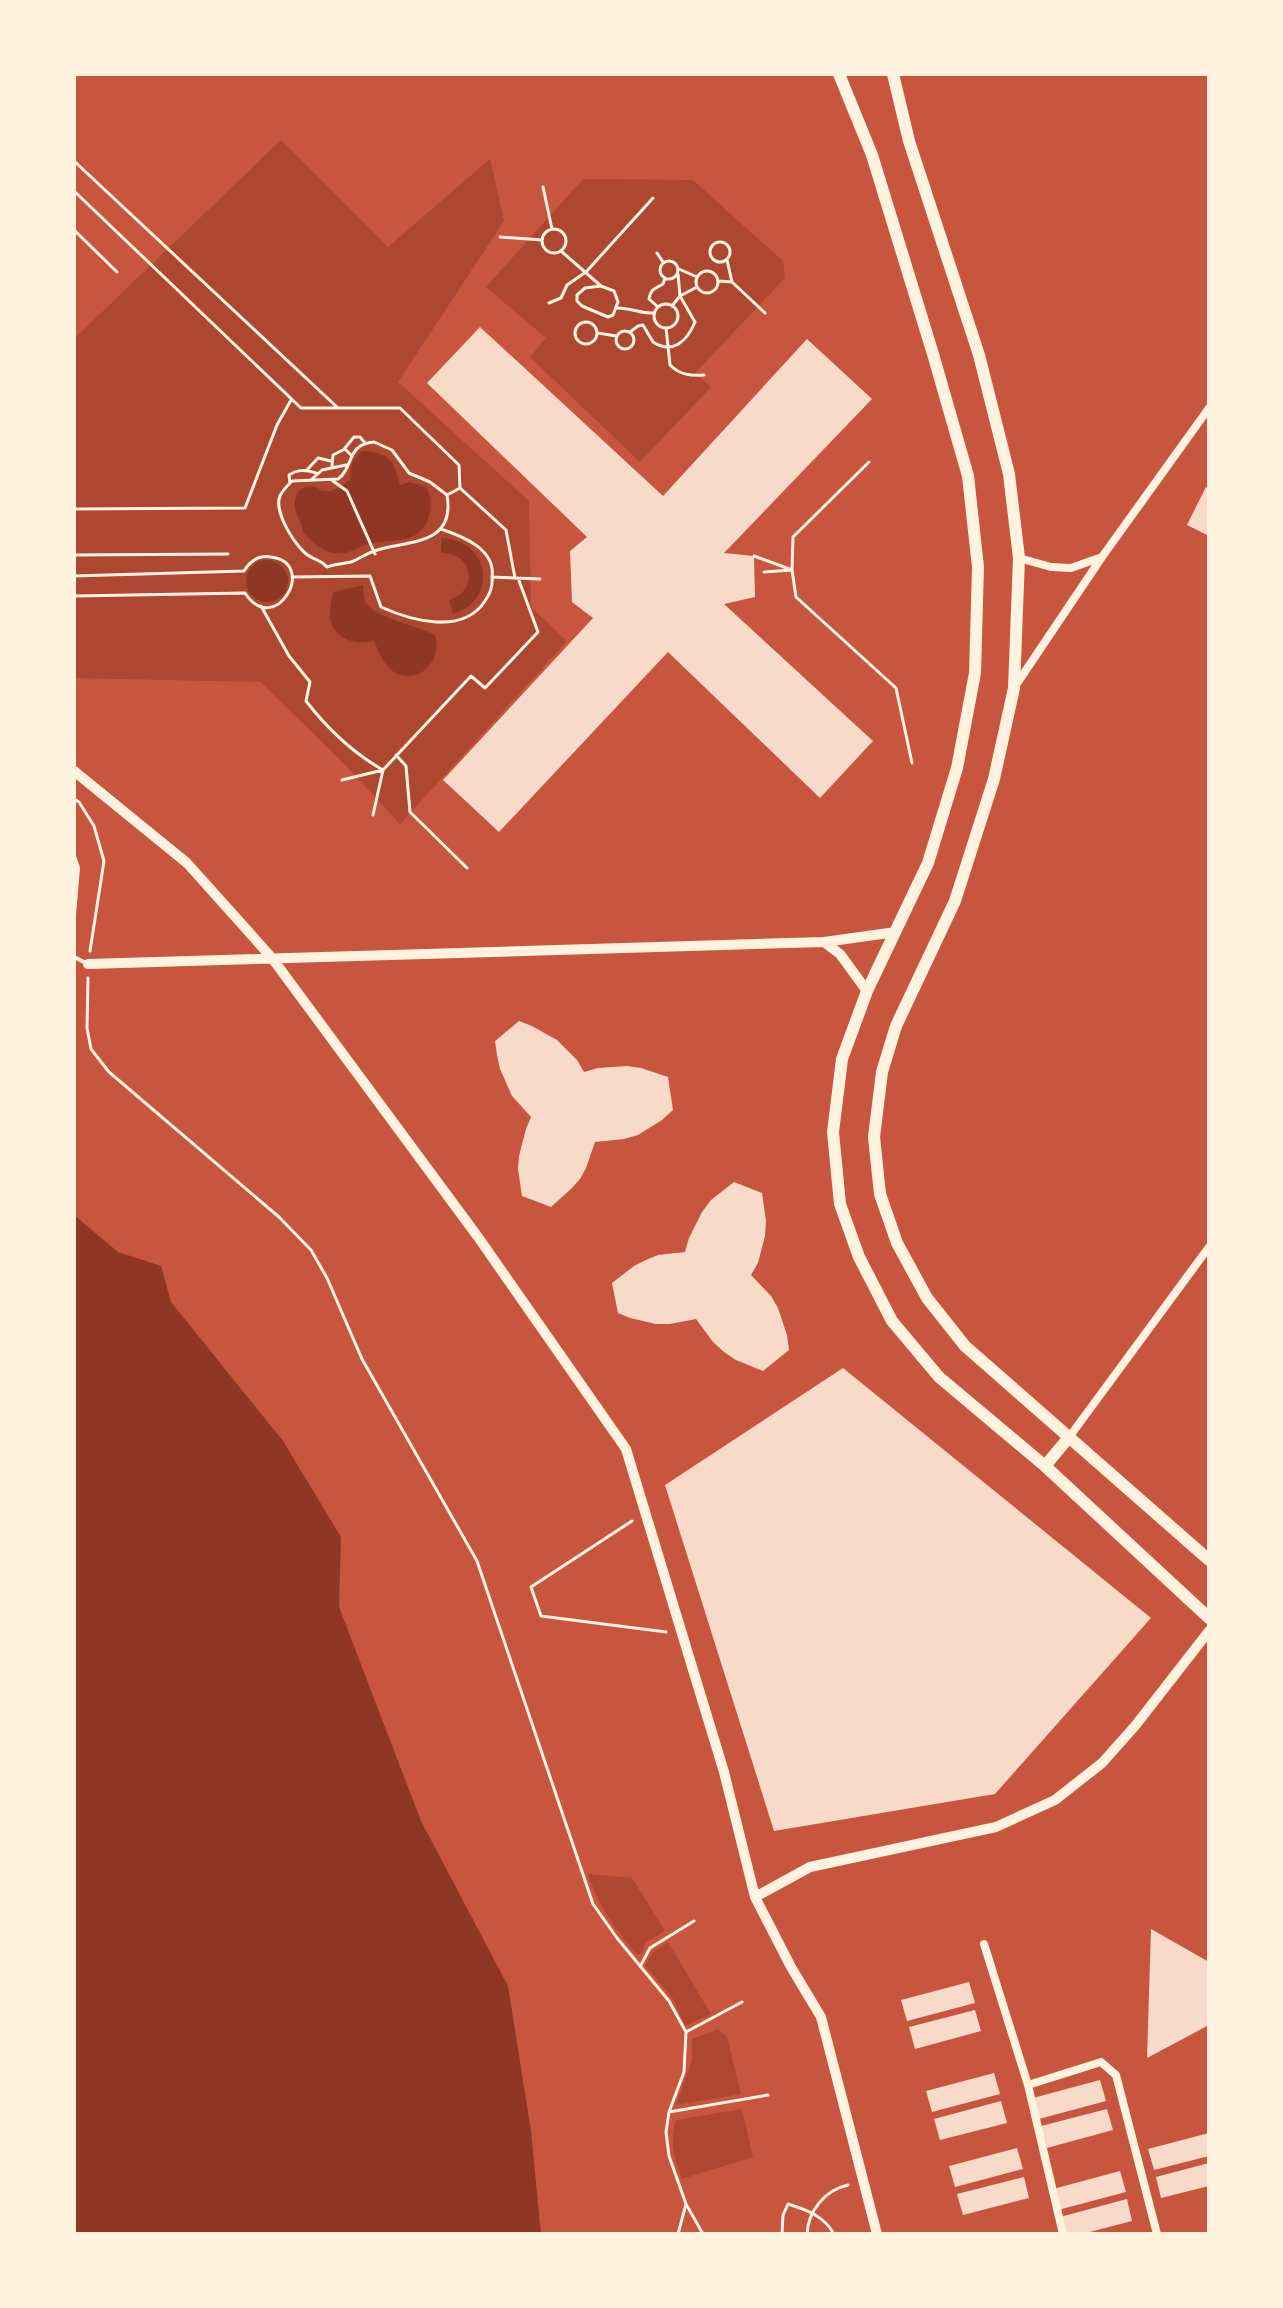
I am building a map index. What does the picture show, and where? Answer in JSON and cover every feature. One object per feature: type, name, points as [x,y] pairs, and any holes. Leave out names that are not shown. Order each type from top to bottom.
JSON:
[{"type":"main road","points":[[839,74],[872,155],[968,476],[978,567],[975,673],[957,768],[928,863],[867,991],[842,1059],[833,1132],[840,1204],[859,1257],[892,1321],[939,1377],[1045,1466],[1209,1618]]},
{"type":"main road","points":[[893,74],[909,141],[979,355],[1009,474],[1019,558],[1014,688],[994,779],[955,901],[896,1026],[882,1072],[874,1137],[880,1194],[897,1243],[927,1298],[965,1346],[1209,1560]]},
{"type":"main road","points":[[1045,1466],[1070,1436]]},
{"type":"street","points":[[1014,688],[1102,557],[1209,408]]},
{"type":"street","points":[[1019,558],[1051,567],[1071,568],[1102,557]]},
{"type":"street","points":[[74,771],[187,863],[272,958],[478,1237],[626,1449],[724,1772],[755,1897],[821,2017],[877,2234]]},
{"type":"street","points":[[88,964],[824,942],[896,932]]},
{"type":"street","points":[[824,942],[840,954],[867,991]]},
{"type":"street","points":[[1070,1436],[1209,1247]]},
{"type":"street","points":[[755,1897],[810,1867],[996,1827],[1055,1800],[1102,1763],[1209,1631]]},
{"type":"street","points":[[984,1944],[1028,2085],[1063,2234]]},
{"type":"street","points":[[1028,2085],[1101,2062],[1116,2075],[1157,2234]]},
{"type":"lane","points":[[74,856],[78,868],[74,915]]},
{"type":"lane","points":[[74,957],[88,964]]},
{"type":"path","points":[[74,161],[338,408]]},
{"type":"path","points":[[543,187],[552,229]]},
{"type":"path","points":[[74,191],[301,408],[400,408],[459,465],[460,488],[506,530],[516,578],[538,632],[485,688],[471,676],[396,755],[383,770],[373,815]]},
{"type":"path","points":[[549,303],[561,298],[567,285],[586,272],[653,198]]},
{"type":"path","points":[[561,251],[565,246],[563,234],[552,229],[546,231],[542,240],[544,248],[549,252],[561,251],[601,286],[614,291],[618,302],[613,315],[608,317],[577,301],[577,295],[585,288],[601,286]]},
{"type":"path","points":[[74,230],[117,272]]},
{"type":"path","points":[[500,237],[542,240]]},
{"type":"path","points":[[709,270],[711,246],[721,241],[730,249],[727,260],[732,282],[765,313]]},
{"type":"path","points":[[657,253],[663,262]]},
{"type":"path","points":[[711,258],[722,263],[727,260]]},
{"type":"path","points":[[598,333],[616,336],[643,325],[653,342],[668,348],[679,345],[687,338],[695,322],[680,296],[678,271],[673,261],[663,262]]},
{"type":"path","points":[[663,262],[659,271],[665,278],[675,278],[678,271]]},
{"type":"path","points":[[709,270],[719,281],[710,293],[697,287],[697,277],[709,270]]},
{"type":"path","points":[[678,271],[697,277]]},
{"type":"path","points":[[658,307],[649,299],[650,293],[653,288],[663,284],[665,278]]},
{"type":"path","points":[[719,281],[732,282]]},
{"type":"path","points":[[672,306],[680,296],[697,287]]},
{"type":"path","points":[[665,304],[672,306],[677,312],[673,325],[666,328],[654,321],[658,307],[665,304]]},
{"type":"path","points":[[616,308],[628,308],[642,314],[654,313]]},
{"type":"path","points":[[587,321],[596,327],[598,333],[596,339],[585,344],[579,342],[574,331],[576,326],[587,321]]},
{"type":"path","points":[[666,328],[670,365],[676,371],[691,376],[704,375]]},
{"type":"path","points":[[616,336],[618,346],[628,349],[634,341],[630,332]]},
{"type":"path","points":[[74,509],[245,508],[277,425],[291,400]]},
{"type":"path","points":[[311,480],[331,464],[333,455],[345,449],[354,437],[360,437],[365,443]]},
{"type":"path","points":[[374,442],[392,450],[409,473],[430,482],[447,495],[449,509],[440,529],[418,542],[327,567],[320,559],[309,557],[288,529],[278,509],[279,498],[292,481],[333,481],[344,475],[351,455],[365,443],[374,442]]},
{"type":"path","points":[[345,449],[351,455]]},
{"type":"path","points":[[306,471],[318,458],[331,464],[346,465]]},
{"type":"path","points":[[869,462],[793,537],[792,570],[796,597],[896,688],[912,763]]},
{"type":"path","points":[[290,483],[289,475],[294,472],[316,473]]},
{"type":"path","points":[[333,481],[347,491],[375,553]]},
{"type":"path","points":[[447,495],[460,488]]},
{"type":"path","points":[[292,577],[370,576],[381,607],[395,614],[422,620],[463,620],[479,610],[493,587],[491,563],[473,542],[440,529]]},
{"type":"path","points":[[74,555],[228,554]]},
{"type":"path","points":[[74,576],[244,571],[253,560],[267,556],[280,560],[290,570],[292,577],[290,591],[282,602],[268,607],[249,599],[245,593],[74,596]]},
{"type":"path","points":[[754,556],[792,570]]},
{"type":"path","points":[[764,572],[792,570]]},
{"type":"path","points":[[492,577],[540,579]]},
{"type":"path","points":[[261,606],[289,656],[310,682],[306,701],[320,719],[363,758],[383,770]]},
{"type":"path","points":[[396,755],[406,766],[410,812],[467,868]]},
{"type":"path","points":[[342,780],[383,770]]},
{"type":"path","points":[[74,799],[94,826],[104,861],[88,964],[87,1028],[91,1049],[109,1072],[279,1217],[311,1250],[327,1278],[362,1359],[477,1561],[593,1904],[669,2001],[686,2032],[684,2072],[669,2112],[666,2132],[669,2156],[686,2204],[703,2234]]},
{"type":"path","points":[[645,1513],[531,1587],[541,1616],[682,1634]]},
{"type":"path","points":[[641,1965],[650,1948],[694,1921]]},
{"type":"path","points":[[686,2032],[742,2002]]},
{"type":"path","points":[[669,2112],[768,2095]]},
{"type":"path","points":[[807,2234],[812,2212],[826,2195],[838,2187],[863,2182]]},
{"type":"path","points":[[678,2234],[686,2204]]},
{"type":"path","points":[[782,2234],[783,2215],[788,2204],[812,2212],[829,2225],[834,2234]]},
{"type":"shaded area","points":[[281,140],[388,247],[490,159],[504,221],[398,382],[529,501],[531,607],[567,641],[400,824],[261,682],[74,678],[74,339]]},
{"type":"shaded area","points":[[583,179],[693,180],[783,261],[785,278],[695,373],[711,387],[640,462],[530,357],[546,338],[486,287]]},
{"type":"shaded area","points":[[362,451],[379,453],[389,459],[400,485],[409,482],[426,487],[430,502],[427,522],[422,530],[407,538],[369,544],[343,553],[328,552],[303,532],[296,510],[296,498],[305,487],[330,491],[350,480],[352,462]]},
{"type":"shaded area","points":[[441,538],[470,548],[483,571],[483,584],[478,596],[453,614],[449,600],[465,589],[469,573],[460,559],[441,553]]},
{"type":"shaded area","points":[[267,560],[282,566],[288,581],[282,596],[267,602],[252,596],[246,581],[252,566]]},
{"type":"shaded area","points":[[363,585],[365,601],[378,613],[435,635],[434,658],[424,671],[410,676],[396,673],[384,661],[374,641],[351,641],[338,634],[330,613],[333,592]]},
{"type":"shaded area","points":[[74,1215],[118,1252],[161,1266],[171,1302],[283,1441],[341,1537],[339,1607],[421,1821],[508,1986],[531,2131],[541,2234],[74,2234]]},
{"type":"shaded area","points":[[588,1874],[632,1878],[665,1931],[646,1942],[641,1954],[636,1954],[608,1916]]},
{"type":"shaded area","points":[[668,1942],[711,2014],[685,2026],[673,1999],[645,1965],[653,1952]]},
{"type":"shaded area","points":[[718,2029],[727,2037],[741,2094],[676,2105],[692,2060],[692,2039]]},
{"type":"shaded area","points":[[742,2109],[753,2157],[682,2179],[673,2150],[676,2120]]},
{"type":"building","points":[[480,327],[663,496],[807,339],[872,399],[724,553],[754,556],[755,597],[724,604],[873,741],[820,798],[668,652],[499,832],[443,780],[593,618],[572,602],[570,551],[587,537],[427,383]]},
{"type":"building","points":[[1206,487],[1209,489],[1209,536],[1187,525]]},
{"type":"building","points":[[519,1021],[557,1040],[584,1072],[627,1066],[668,1077],[673,1110],[638,1135],[595,1142],[580,1179],[551,1207],[522,1196],[519,1156],[531,1117],[512,1096],[497,1055],[495,1041]]},
{"type":"building","points":[[734,1182],[762,1193],[765,1236],[758,1263],[751,1275],[771,1296],[787,1335],[789,1350],[763,1371],[724,1352],[696,1319],[656,1324],[618,1313],[612,1283],[646,1260],[658,1255],[685,1252],[702,1212],[711,1200]]},
{"type":"building","points":[[843,1368],[1151,1618],[995,1794],[774,1831],[665,1485]]},
{"type":"building","points":[[1151,1929],[1209,1962],[1209,2025],[1147,2058]]},
{"type":"building","points":[[969,1982],[975,2003],[907,2021],[901,2000]]},
{"type":"building","points":[[975,2010],[981,2031],[915,2049],[909,2027]]},
{"type":"building","points":[[994,2073],[1000,2094],[932,2112],[926,2091]]},
{"type":"building","points":[[1100,2080],[1106,2101],[1039,2119],[1033,2098]]},
{"type":"building","points":[[1001,2101],[1007,2123],[940,2140],[934,2119]]},
{"type":"building","points":[[1107,2109],[1113,2130],[1047,2148],[1041,2126]]},
{"type":"building","points":[[1209,2133],[1209,2156],[1154,2170],[1148,2149]]},
{"type":"building","points":[[1017,2148],[1023,2169],[955,2187],[949,2166]]},
{"type":"building","points":[[1209,2163],[1209,2186],[1161,2198],[1156,2177]]},
{"type":"building","points":[[1120,2171],[1126,2192],[1058,2210],[1053,2189]]},
{"type":"building","points":[[1024,2177],[1029,2198],[963,2215],[957,2194]]},
{"type":"building","points":[[1127,2199],[1132,2221],[1082,2234],[1065,2234],[1060,2217]]}]
